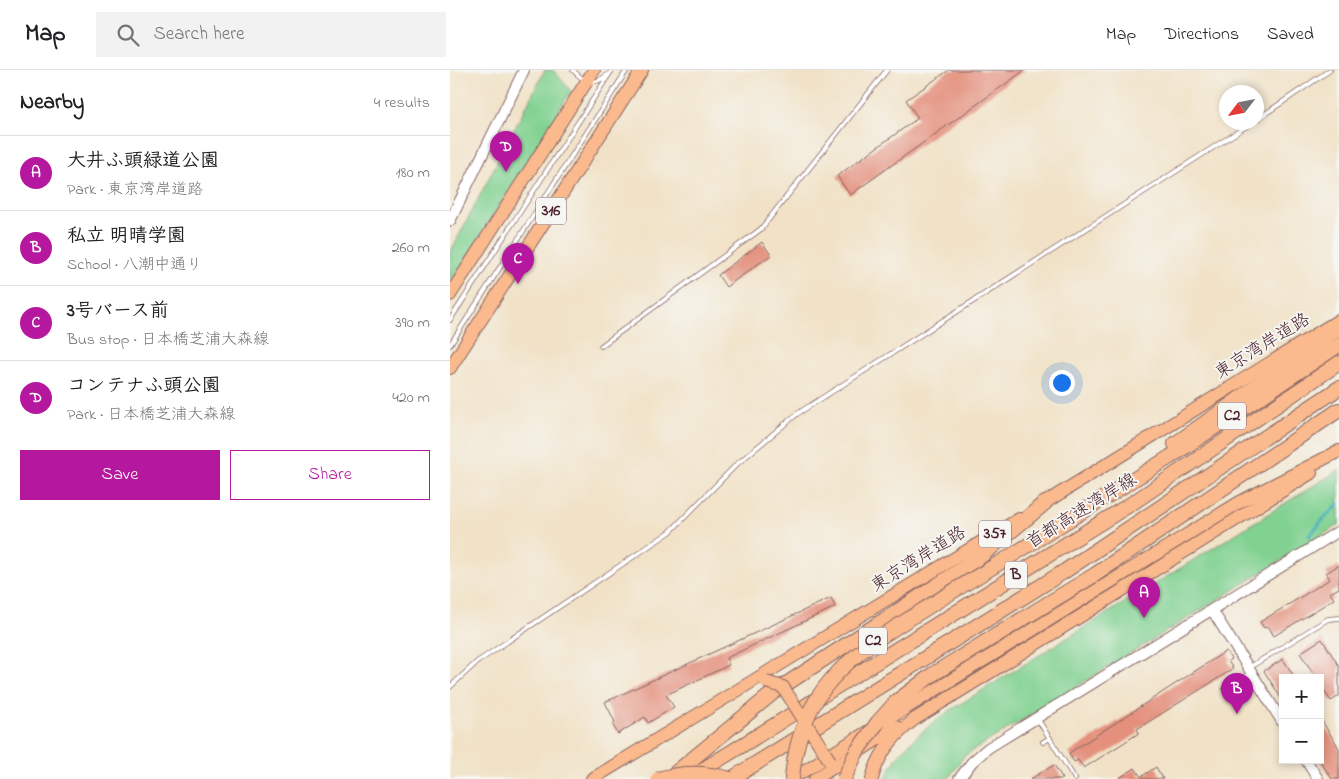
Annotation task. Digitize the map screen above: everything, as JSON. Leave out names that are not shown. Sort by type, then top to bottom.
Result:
[{"type":"highway","points":[[1124,486],[1176,443],[1339,328]]},
{"type":"highway","name":"C2","points":[[791,779],[795,752],[805,720],[820,692],[843,665],[885,633],[1124,486],[1339,345]]},
{"type":"highway","name":"首都高速湾岸線","points":[[688,779],[1134,502],[1339,363]]},
{"type":"highway","name":"B","points":[[731,779],[1066,571],[1339,388]]},
{"type":"highway","points":[[842,779],[863,740],[896,702],[920,684],[1096,574],[1339,410]]},
{"type":"highway","points":[[667,779],[774,692],[980,557],[1045,503]]},
{"type":"highway","points":[[850,779],[858,758],[878,722]]},
{"type":"highway","points":[[658,779],[671,775],[701,774],[731,779]]},
{"type":"main road","name":"316","points":[[450,295],[594,70]]},
{"type":"main road","name":"316","points":[[450,368],[642,70]]},
{"type":"main road","name":"東京湾岸道路","points":[[592,779],[777,665],[868,612],[1339,320]]},
{"type":"main road","points":[[791,779],[1240,502],[1339,451]]},
{"type":"main road","points":[[815,779],[832,764],[915,718],[1339,455]]},
{"type":"main road","points":[[649,744],[691,726],[766,682],[783,687],[842,779]]},
{"type":"main road","points":[[872,779],[885,749],[893,738],[915,718]]},
{"type":"street","points":[[450,221],[524,70]]},
{"type":"street","points":[[959,779],[967,767],[982,752],[1339,531]]},
{"type":"street","points":[[1212,610],[1281,719]]},
{"type":"street","points":[[1309,764],[1318,779]]},
{"type":"street","points":[[610,779],[615,765]]},
{"type":"lane","points":[[573,70],[587,82],[599,81],[612,70]]},
{"type":"lane","points":[[450,320],[612,70]]},
{"type":"lane","points":[[450,345],[626,70]]},
{"type":"lane","points":[[602,346],[761,229],[887,70]]},
{"type":"lane","points":[[1264,115],[1330,70]]},
{"type":"lane","points":[[450,687],[477,662],[670,532],[738,464],[797,414],[1241,130]]},
{"type":"lane","points":[[1225,689],[1250,670],[1328,619],[1339,618]]},
{"type":"lane","points":[[1037,718],[1076,779]]},
{"type":"lane","points":[[1043,742],[1050,738]]},
{"type":"green space","points":[[545,70],[553,70],[571,91],[450,284],[450,253]]},
{"type":"green space","points":[[1339,470],[1339,525],[964,756],[948,779],[886,779],[904,749],[949,711]]},
{"type":"building","points":[[949,70],[1025,70],[850,195],[837,176],[918,118],[906,100]]},
{"type":"building","points":[[762,242],[771,255],[726,287],[718,275]]},
{"type":"building","points":[[1339,565],[1339,588],[1330,593],[1334,599],[1274,636],[1268,626],[1264,628],[1260,622],[1330,579],[1326,573]]},
{"type":"building","points":[[831,598],[835,607],[726,658],[729,665],[666,695],[674,707],[648,723],[645,717],[618,734],[612,724],[615,722],[605,702]]},
{"type":"building","points":[[1322,639],[1339,666],[1339,696],[1331,701],[1324,691],[1324,674],[1313,674],[1300,653]]},
{"type":"building","points":[[1226,651],[1231,659],[1228,661],[1233,669],[1137,729],[1139,733],[1084,768],[1078,760],[1074,762],[1069,753]]},
{"type":"building","points":[[1283,659],[1292,674],[1279,674],[1279,695],[1264,671]]},
{"type":"building","points":[[1324,724],[1339,748],[1339,779],[1332,779],[1322,764],[1324,764]]},
{"type":"building","points":[[1054,765],[1063,779],[1030,779]]},
{"type":"building","points":[[1156,767],[1163,779],[1118,779],[1135,768],[1141,777]]},
{"type":"waterway","points":[[1309,536],[1339,504]]},
{"type":"place","name":"コンテナふ頭公園","points":[[506,172]]},
{"type":"place","name":"3号バース前","points":[[518,284]]},
{"type":"place","name":"大井ふ頭緑道公園","points":[[1144,618]]},
{"type":"place","name":"私立 明晴学園","points":[[1237,714]]}]
